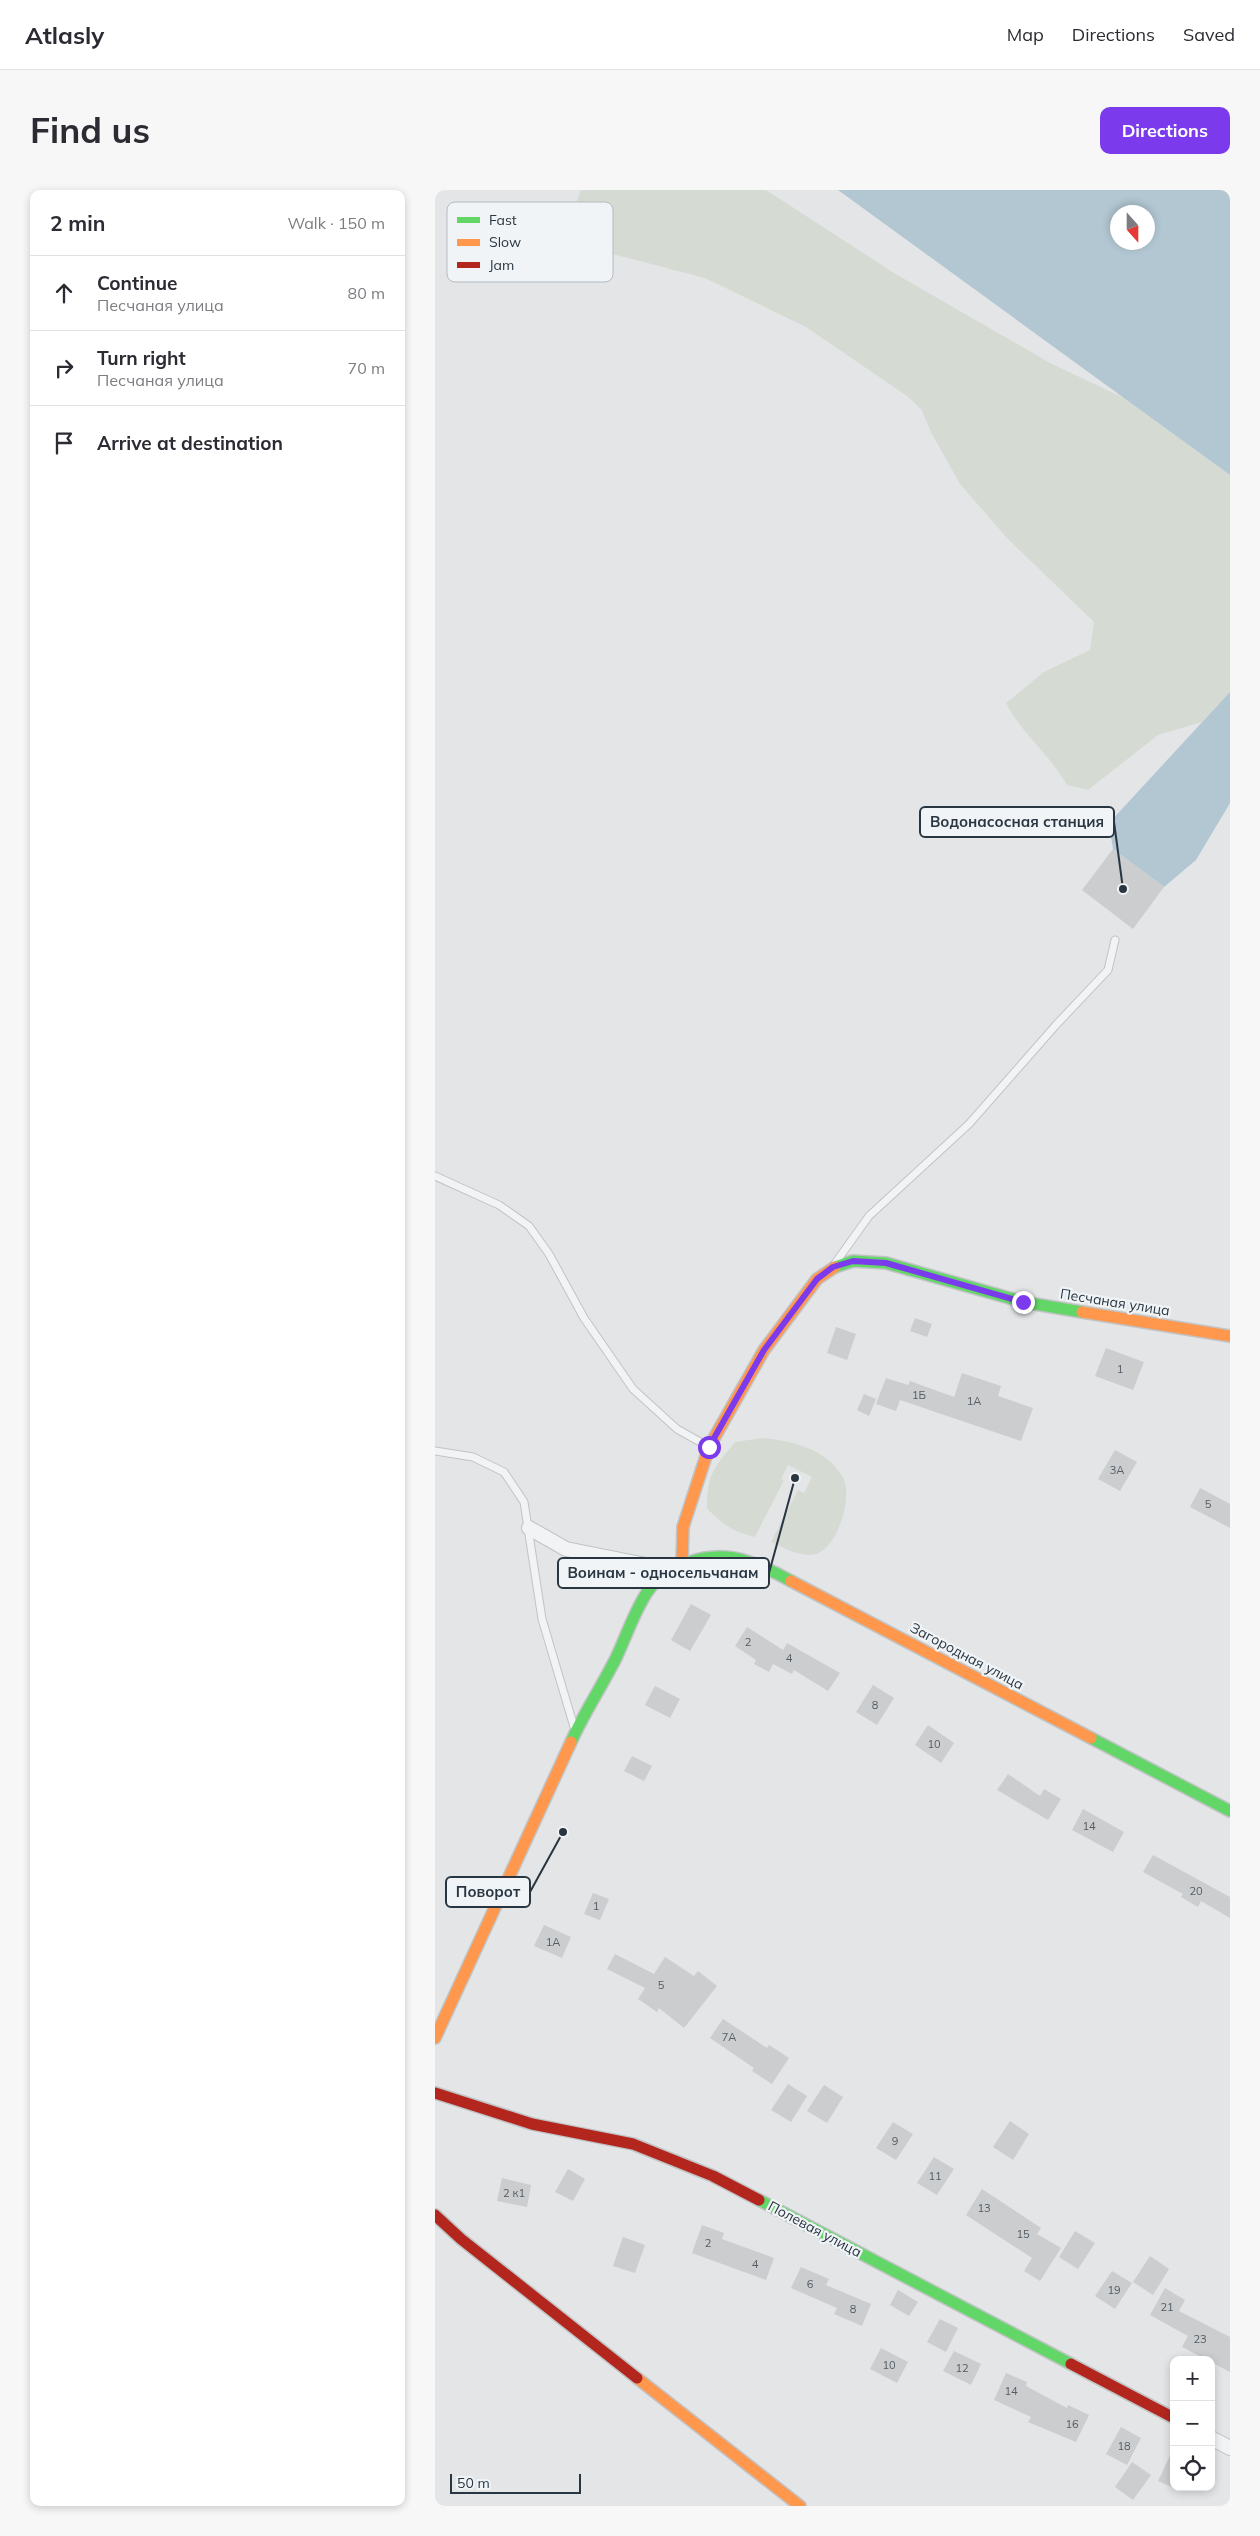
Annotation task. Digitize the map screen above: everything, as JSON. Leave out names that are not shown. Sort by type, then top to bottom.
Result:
[{"type":"street","name":"Песчаная улица","points":[[677,1567],[683,1527],[709,1447],[764,1350],[817,1279],[833,1267],[853,1261],[886,1263],[1023,1302],[1230,1336]]},
{"type":"street","points":[[529,1528],[566,1549],[677,1567]]},
{"type":"street","name":"Загородная улица","points":[[677,1567],[710,1558],[744,1560],[777,1573],[1230,1810]]},
{"type":"street","points":[[435,2038],[575,1732],[615,1659],[643,1598],[655,1582],[677,1567]]},
{"type":"street","name":"Полевая улица","points":[[435,2094],[532,2124],[633,2144],[713,2176],[1170,2416]]},
{"type":"street","points":[[435,2215],[461,2239],[800,2506]]},
{"type":"street","points":[[1215,2440],[1230,2448]]},
{"type":"lane","points":[[833,1267],[869,1216],[969,1124],[1049,1032],[1108,970],[1115,940]]},
{"type":"lane","points":[[435,1176],[499,1205],[529,1226],[549,1254],[584,1318],[633,1389],[677,1429],[709,1447]]},
{"type":"lane","points":[[435,1450],[473,1457],[504,1472],[524,1502],[542,1619],[575,1732]]},
{"type":"shaded area","points":[[581,190],[766,190],[894,273],[1052,364],[1126,399],[1230,475],[1230,692],[1202,722],[1158,735],[1088,790],[1067,785],[1053,764],[1020,725],[1006,703],[1044,672],[1090,650],[1094,622],[1007,538],[960,484],[932,434],[921,409],[907,396],[806,327],[705,278],[613,254],[613,202],[576,202]]},
{"type":"shaded area","points":[[762,1438],[785,1441],[817,1452],[835,1466],[842,1476],[846,1496],[841,1523],[828,1545],[820,1552],[811,1555],[800,1554],[771,1542],[798,1490],[804,1493],[812,1477],[788,1465],[781,1479],[784,1480],[755,1537],[728,1527],[707,1508],[710,1479],[722,1458],[735,1442]]},
{"type":"water","points":[[838,190],[1230,190],[1230,475]]},
{"type":"water","points":[[1230,692],[1230,803],[1196,860],[1164,887],[1113,849],[1109,823]]},
{"type":"building","points":[[1113,849],[1164,887],[1133,929],[1082,890]]},
{"type":"building","points":[[915,1318],[932,1324],[927,1337],[910,1331]]},
{"type":"building","points":[[836,1327],[856,1334],[847,1360],[827,1353]]},
{"type":"building","points":[[1106,1348],[1144,1362],[1133,1390],[1095,1376]]},
{"type":"building","points":[[962,1373],[1001,1386],[998,1396],[1033,1408],[1021,1441],[900,1400],[896,1411],[876,1404],[886,1378],[908,1385],[910,1381],[954,1397]]},
{"type":"building","points":[[864,1394],[876,1399],[869,1416],[857,1410]]},
{"type":"building","points":[[1115,1450],[1137,1462],[1120,1491],[1098,1479]]},
{"type":"building","points":[[1200,1488],[1230,1504],[1230,1528],[1190,1507]]},
{"type":"building","points":[[691,1604],[711,1615],[690,1651],[671,1640]]},
{"type":"building","points":[[747,1627],[783,1650],[787,1643],[840,1673],[828,1691],[794,1670],[792,1674],[773,1664],[769,1672],[754,1664],[756,1660],[735,1646]]},
{"type":"building","points":[[873,1685],[894,1698],[877,1725],[856,1712]]},
{"type":"building","points":[[655,1686],[680,1699],[670,1718],[645,1705]]},
{"type":"building","points":[[928,1725],[954,1743],[941,1763],[915,1745]]},
{"type":"building","points":[[632,1756],[652,1766],[644,1781],[624,1771]]},
{"type":"building","points":[[1008,1774],[1040,1796],[1044,1789],[1061,1799],[1048,1820],[997,1790]]},
{"type":"building","points":[[1083,1809],[1124,1832],[1113,1852],[1072,1830]]},
{"type":"building","points":[[1153,1855],[1230,1897],[1230,1918],[1201,1901],[1198,1907],[1181,1897],[1183,1894],[1143,1872]]},
{"type":"building","points":[[593,1893],[609,1899],[600,1920],[584,1914]]},
{"type":"building","points":[[544,1925],[571,1937],[562,1958],[534,1946]]},
{"type":"building","points":[[615,1954],[654,1974],[665,1957],[694,1976],[698,1971],[717,1986],[684,2028],[659,2008],[657,2012],[638,1999],[645,1988],[607,1969]]},
{"type":"building","points":[[723,2019],[767,2048],[769,2045],[789,2058],[772,2084],[752,2071],[754,2068],[710,2038]]},
{"type":"building","points":[[788,2084],[807,2096],[791,2122],[771,2110]]},
{"type":"building","points":[[824,2085],[843,2097],[827,2123],[807,2111]]},
{"type":"building","points":[[1010,2121],[1029,2134],[1013,2160],[993,2147]]},
{"type":"building","points":[[893,2122],[913,2134],[896,2160],[876,2148]]},
{"type":"building","points":[[934,2157],[954,2169],[937,2195],[917,2183]]},
{"type":"building","points":[[568,2169],[585,2179],[573,2201],[555,2192]]},
{"type":"building","points":[[502,2178],[531,2185],[527,2207],[497,2201]]},
{"type":"building","points":[[982,2189],[1041,2228],[1037,2234],[1061,2248],[1040,2281],[1024,2271],[1032,2258],[966,2215]]},
{"type":"building","points":[[702,2225],[724,2233],[722,2239],[774,2258],[766,2280],[692,2253]]},
{"type":"building","points":[[1075,2231],[1095,2243],[1078,2269],[1059,2257]]},
{"type":"building","points":[[623,2237],[645,2245],[635,2273],[613,2266]]},
{"type":"building","points":[[1150,2256],[1169,2269],[1153,2295],[1133,2282]]},
{"type":"building","points":[[801,2267],[829,2279],[826,2285],[871,2304],[862,2326],[834,2314],[837,2308],[791,2288]]},
{"type":"building","points":[[1112,2271],[1132,2283],[1115,2309],[1095,2296]]},
{"type":"building","points":[[1165,2288],[1185,2300],[1179,2311],[1230,2337],[1230,2372],[1215,2364],[1215,2356],[1199,2356],[1182,2347],[1188,2336],[1150,2315]]},
{"type":"building","points":[[898,2290],[918,2302],[909,2316],[890,2305]]},
{"type":"building","points":[[940,2319],[958,2328],[946,2352],[927,2342]]},
{"type":"building","points":[[881,2348],[908,2362],[897,2383],[870,2369]]},
{"type":"building","points":[[954,2351],[981,2364],[971,2385],[943,2371]]},
{"type":"building","points":[[1006,2373],[1027,2382],[1026,2386],[1067,2408],[1068,2405],[1089,2415],[1076,2442],[1028,2422],[1031,2417],[994,2400]]},
{"type":"building","points":[[1121,2427],[1141,2438],[1127,2465],[1106,2454]]},
{"type":"building","points":[[1170,2456],[1170,2486],[1158,2481]]},
{"type":"building","points":[[1132,2462],[1151,2475],[1133,2500],[1115,2487]]},
{"type":"traffic: fast","points":[[835,1267],[853,1261],[886,1263],[1023,1302],[1082,1312]]},
{"type":"traffic: fast","points":[[571,1742],[616,1658],[643,1599],[661,1577],[687,1563],[717,1557],[746,1561],[791,1581]]},
{"type":"traffic: fast","points":[[1091,1738],[1230,1811]]},
{"type":"traffic: fast","points":[[759,2200],[1071,2364]]},
{"type":"traffic: slow","points":[[682,1564],[683,1527],[709,1447],[764,1350],[817,1279],[835,1267]]},
{"type":"traffic: slow","points":[[1082,1312],[1230,1336]]},
{"type":"traffic: slow","points":[[791,1581],[1091,1738]]},
{"type":"traffic: slow","points":[[435,2038],[571,1742]]},
{"type":"traffic: slow","points":[[637,2378],[800,2506]]},
{"type":"traffic: jam","points":[[435,2093],[532,2124],[633,2144],[713,2176],[759,2200]]},
{"type":"traffic: jam","points":[[435,2215],[461,2239],[637,2378]]},
{"type":"traffic: jam","points":[[1071,2364],[1170,2416]]},
{"type":"place","name":"Водонасосная станция","points":[[1123,889]]},
{"type":"place","name":"Воинам - односельчанам","points":[[795,1478]]},
{"type":"place","name":"Поворот","points":[[563,1832]]},
{"type":"route","points":[[709,1447],[764,1350],[817,1279],[833,1267],[853,1261],[886,1263],[1023,1302]]}]
